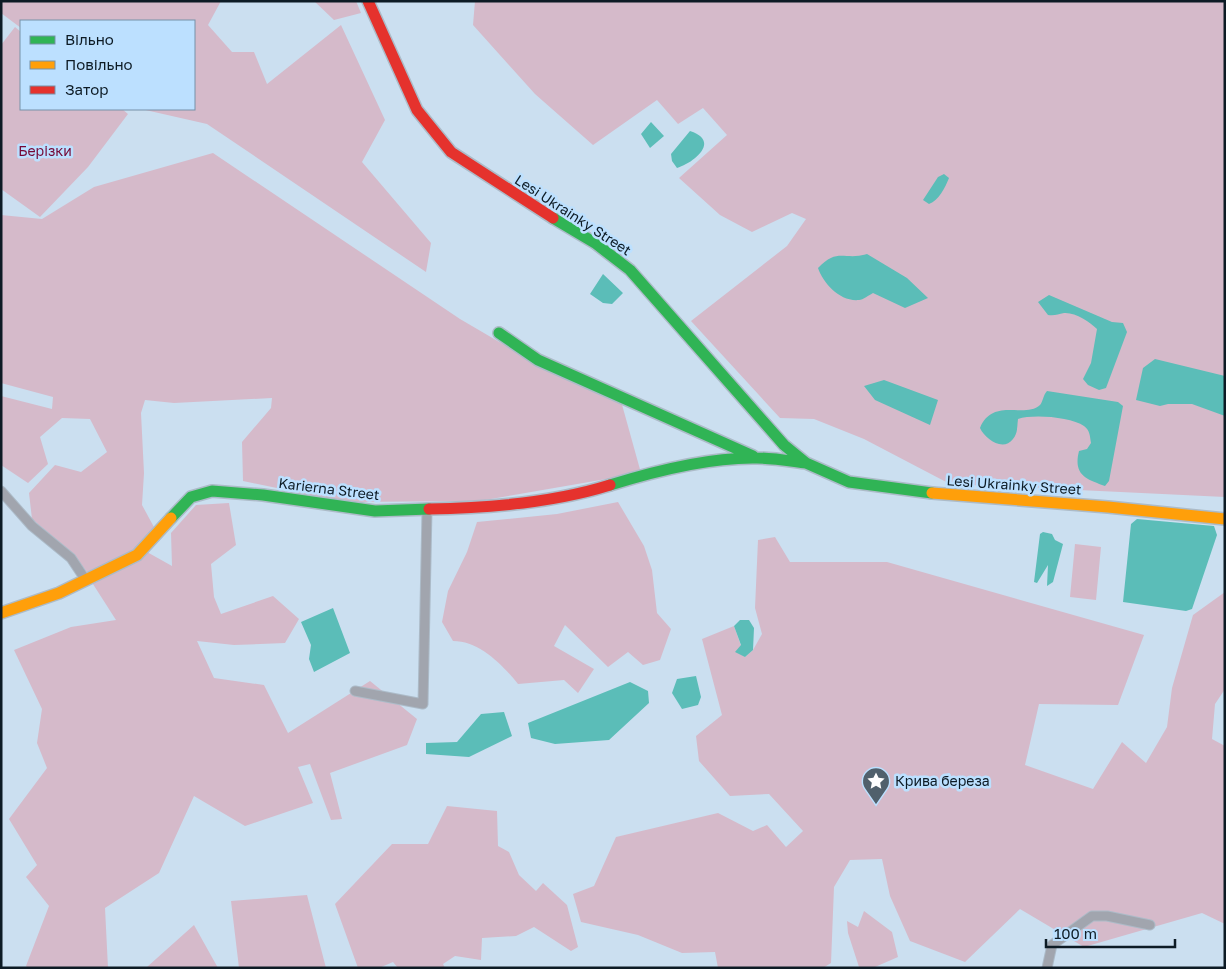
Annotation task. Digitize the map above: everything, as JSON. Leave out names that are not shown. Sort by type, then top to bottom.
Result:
[{"type":"street","name":"Lesi Ukrainky Street","points":[[368,1],[417,110],[451,152],[512,193],[595,243],[630,270],[779,439],[806,463]]},
{"type":"street","points":[[499,333],[538,360],[762,458],[776,451],[779,439]]},
{"type":"street","name":"Lesi Ukrainky Street","points":[[649,474],[726,458],[762,458],[806,463],[849,482],[927,493],[1108,507],[1225,519]]},
{"type":"street","name":"Karierna Street","points":[[1,613],[59,593],[138,555],[191,497],[212,491],[263,495],[375,511],[483,508],[576,494],[649,474]]},
{"type":"street","points":[[1,490],[32,526],[71,558],[85,579]]},
{"type":"street","points":[[355,691],[423,704],[427,510]]},
{"type":"street","points":[[1046,968],[1052,945],[1092,916],[1107,916],[1150,925]]},
{"type":"green space","points":[[1,1],[221,1],[208,25],[232,52],[254,52],[267,84],[341,25],[385,120],[362,162],[431,243],[426,272],[207,124],[145,110],[195,110],[195,20],[20,20],[20,27],[1,13]]},
{"type":"green space","points":[[314,1],[356,1],[361,13],[334,20]]},
{"type":"green space","points":[[475,1],[1225,1],[1225,497],[950,484],[864,439],[814,419],[780,418],[691,321],[787,246],[806,219],[792,213],[752,232],[720,215],[679,178],[727,135],[703,108],[678,124],[657,100],[593,145],[535,94],[473,25]]},
{"type":"green space","name":"Берізки","points":[[15,27],[20,31],[20,110],[123,110],[128,114],[88,167],[40,217],[1,189],[1,45]]},
{"type":"green space","points":[[213,153],[460,319],[530,360],[621,401],[641,473],[479,501],[344,502],[243,481],[242,442],[271,408],[272,398],[174,403],[145,400],[141,413],[144,473],[142,505],[155,529],[131,552],[87,572],[73,554],[32,519],[29,493],[55,465],[81,472],[107,452],[90,419],[62,418],[40,437],[48,464],[28,483],[1,465],[1,396],[52,409],[53,397],[1,383],[1,215],[42,219],[94,187]]},
{"type":"green space","points":[[618,502],[644,546],[652,570],[657,613],[671,629],[660,660],[643,665],[628,652],[608,667],[565,625],[554,646],[594,669],[578,693],[564,680],[518,684],[505,669],[481,649],[463,642],[453,641],[442,622],[448,591],[467,552],[477,522],[557,514]]},
{"type":"green space","points":[[229,503],[236,545],[211,564],[214,597],[221,614],[273,596],[299,619],[285,643],[234,645],[197,641],[214,678],[264,685],[288,733],[370,681],[417,719],[407,745],[330,773],[342,819],[331,820],[310,764],[298,767],[313,803],[245,826],[194,796],[159,873],[105,908],[108,968],[28,968],[26,966],[49,906],[26,877],[37,865],[9,819],[47,768],[37,743],[42,709],[14,650],[71,627],[116,620],[91,581],[147,552],[172,566],[171,533],[196,505]]},
{"type":"green space","points":[[775,537],[790,562],[887,562],[1144,635],[1118,705],[1039,704],[1025,765],[1093,789],[1122,742],[1146,763],[1167,727],[1172,688],[1193,615],[1225,592],[1225,689],[1215,704],[1212,739],[1225,746],[1225,924],[1202,913],[1084,947],[1020,909],[965,962],[910,941],[890,896],[882,859],[850,860],[834,887],[831,963],[823,968],[718,968],[715,952],[682,953],[638,935],[581,922],[573,894],[594,886],[616,837],[718,813],[753,831],[767,825],[786,847],[803,831],[769,794],[730,796],[699,761],[696,736],[722,715],[702,639],[734,626],[745,657],[753,650],[762,634],[755,608],[758,540]]},
{"type":"green space","points":[[1075,544],[1101,547],[1096,600],[1070,597]]},
{"type":"green space","points":[[447,806],[497,811],[498,846],[509,852],[519,875],[536,891],[543,883],[567,905],[578,947],[571,951],[534,927],[516,936],[482,938],[481,960],[455,956],[443,964],[445,968],[398,968],[393,962],[379,968],[358,968],[335,904],[392,844],[428,844]]},
{"type":"green space","points":[[307,895],[326,968],[239,968],[231,901]]},
{"type":"green space","points":[[864,911],[892,932],[898,957],[875,967],[859,967],[848,933],[847,921],[858,927]]},
{"type":"green space","points":[[194,925],[218,968],[147,967]]},
{"type":"shaded area","points":[[651,122],[664,136],[650,148],[641,134]]},
{"type":"shaded area","points":[[690,131],[699,135],[703,140],[704,146],[702,151],[691,162],[677,168],[672,161],[671,154]]},
{"type":"shaded area","points":[[944,174],[949,178],[946,186],[939,197],[929,204],[923,200],[938,177]]},
{"type":"shaded area","points":[[867,254],[907,278],[928,298],[905,308],[873,293],[861,300],[852,300],[839,295],[820,274],[818,268],[831,258]]},
{"type":"shaded area","points":[[603,274],[623,293],[612,304],[603,303],[590,294]]},
{"type":"shaded area","points":[[1049,295],[1112,322],[1123,323],[1127,332],[1106,388],[1099,390],[1088,385],[1083,379],[1091,363],[1097,329],[1073,314],[1048,315],[1038,302]]},
{"type":"shaded area","points":[[1155,359],[1225,376],[1225,416],[1192,404],[1160,406],[1136,400],[1143,368]]},
{"type":"shaded area","points":[[884,380],[938,400],[930,425],[875,400],[864,386]]},
{"type":"shaded area","points":[[1047,391],[1118,402],[1123,406],[1109,481],[1105,486],[1087,478],[1080,471],[1078,466],[1079,451],[1087,449],[1091,443],[1087,430],[1078,423],[1052,417],[1025,417],[1018,419],[1015,437],[1009,443],[1004,444],[995,443],[982,432],[980,428],[993,413],[1034,409],[1041,404]]},
{"type":"shaded area","points":[[1137,519],[1214,526],[1217,535],[1192,609],[1186,611],[1123,602],[1131,524]]},
{"type":"shaded area","points":[[1043,532],[1052,534],[1055,540],[1063,544],[1053,582],[1047,586],[1048,565],[1037,583],[1034,582],[1040,534]]},
{"type":"shaded area","points":[[333,608],[350,653],[314,672],[309,659],[311,645],[301,622]]},
{"type":"shaded area","points":[[740,620],[749,620],[754,628],[753,650],[745,657],[735,652],[741,645],[734,626]]},
{"type":"shaded area","points":[[696,676],[701,697],[698,705],[682,709],[672,693],[677,679]]},
{"type":"shaded area","points":[[630,682],[648,691],[649,703],[609,740],[555,744],[531,738],[528,723]]},
{"type":"shaded area","points":[[504,712],[512,736],[469,757],[426,754],[426,743],[457,742],[481,714]]},
{"type":"traffic: fast","points":[[553,218],[595,243],[630,270],[784,445],[806,463],[849,482],[932,493]]},
{"type":"traffic: fast","points":[[499,333],[538,360],[753,456]]},
{"type":"traffic: fast","points":[[610,485],[702,462],[739,458],[763,458],[806,463]]},
{"type":"traffic: fast","points":[[171,518],[191,497],[212,491],[263,495],[375,511],[429,509]]},
{"type":"traffic: slow","points":[[932,493],[1108,507],[1225,519]]},
{"type":"traffic: slow","points":[[1,613],[59,593],[137,555],[171,518]]},
{"type":"traffic: jam","points":[[368,1],[417,110],[451,152],[553,218]]},
{"type":"traffic: jam","points":[[429,509],[475,507],[544,500],[610,485]]},
{"type":"place","name":"Крива береза","points":[[876,805]]}]
